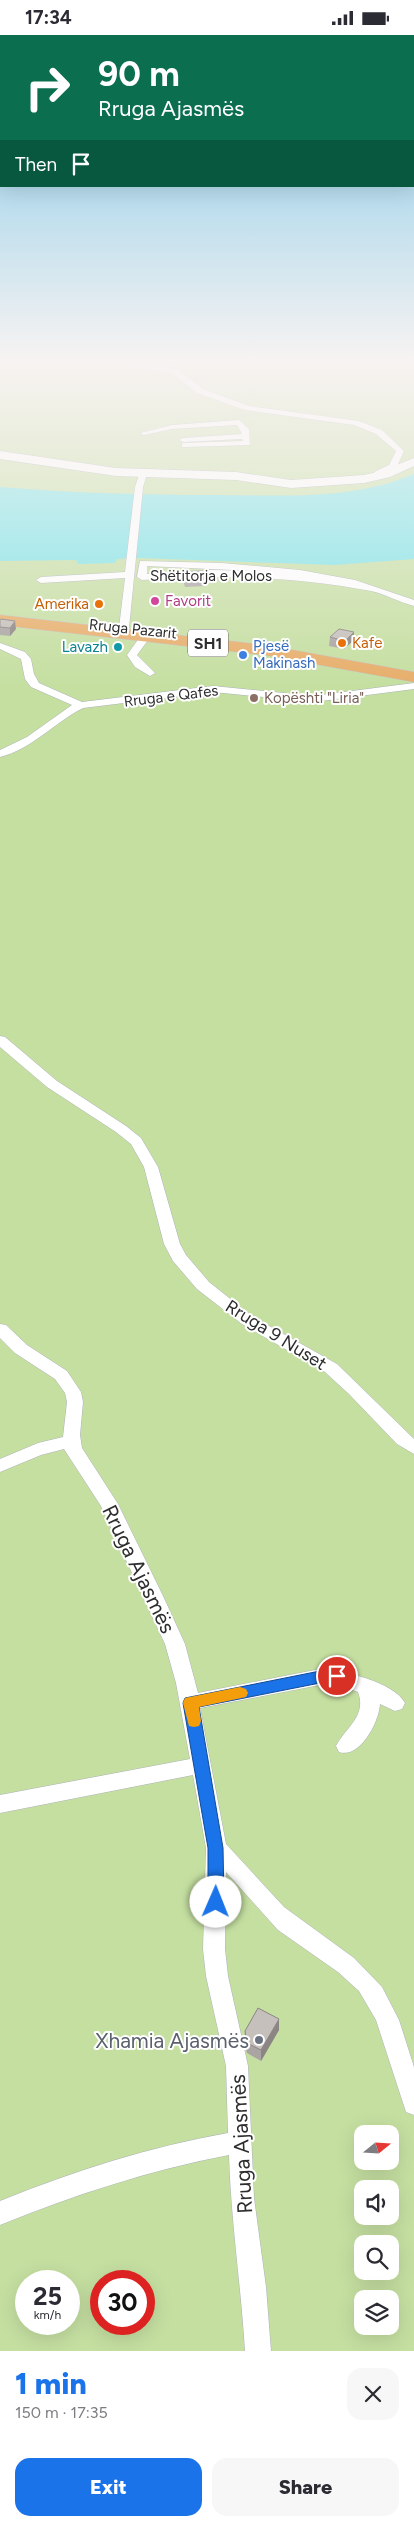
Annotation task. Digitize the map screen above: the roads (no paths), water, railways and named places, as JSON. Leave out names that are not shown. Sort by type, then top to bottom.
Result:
[{"type":"main road","points":[[101,470],[143,474],[236,476],[291,484],[364,479],[395,470]]},
{"type":"main road","name":"Rruga Pazarit","points":[[0,615],[282,647],[414,671]]},
{"type":"main road","name":"Rruga Pazarit","points":[[0,620],[265,650],[414,677]]},
{"type":"street","points":[[364,479],[387,470]]},
{"type":"street","points":[[124,628],[139,487],[143,474]]},
{"type":"street","name":"Shëtitorja e Molos","points":[[369,588],[268,574],[212,573],[142,577],[143,563],[263,569],[339,580],[369,588],[414,603]]},
{"type":"street","points":[[41,580],[130,569]]},
{"type":"street","name":"Rruga Pazarit","points":[[146,636],[132,655],[139,665],[150,673]]},
{"type":"street","points":[[0,646],[15,650],[25,657],[30,665],[30,679],[35,685],[81,705]]},
{"type":"street","name":"Rruga e Qafes","points":[[0,754],[31,739],[67,712],[81,705],[213,689],[313,699],[414,686]]},
{"type":"street","name":"Rruga 9 Nuset","points":[[0,1040],[24,1063],[136,1142],[147,1159],[161,1198],[170,1241],[178,1256],[198,1280],[223,1303],[246,1320],[336,1372],[398,1435],[414,1447]]},
{"type":"street","name":"Rruga Ajasmës","points":[[0,1329],[22,1349],[51,1368],[68,1383],[75,1402],[72,1442],[78,1458],[109,1504],[167,1623],[175,1644],[190,1703],[216,1848],[214,1949],[237,2066],[242,2198],[254,2287],[258,2351]]},
{"type":"street","points":[[0,1466],[53,1445],[72,1442]]},
{"type":"street","points":[[190,1703],[320,1677],[337,1676],[354,1681],[395,1703]]},
{"type":"street","points":[[346,1746],[366,1721],[372,1706],[372,1698],[366,1689]]},
{"type":"street","points":[[0,1804],[202,1765]]},
{"type":"street","points":[[216,1848],[238,1869],[285,1922],[352,1971],[374,1992],[391,2026],[414,2104]]},
{"type":"street","points":[[0,2213],[101,2176],[208,2147],[239,2142]]},
{"type":"water","points":[[414,474],[414,559],[335,565],[137,558],[117,559],[115,563],[78,564],[76,560],[0,561],[0,487],[135,494],[316,495],[366,489]]},
{"type":"place","name":"Favorit","points":[[155,601]]},
{"type":"place","name":"Amerika","points":[[99,604]]},
{"type":"place","name":"Kafe","points":[[342,643]]},
{"type":"place","name":"Lavazh","points":[[118,647]]},
{"type":"place","name":"Pjesë Makinash","points":[[243,655]]},
{"type":"place","name":"Kopështi \"Liria\"","points":[[254,698]]},
{"type":"place","name":"Xhamia Ajasmës","points":[[259,2040]]}]
